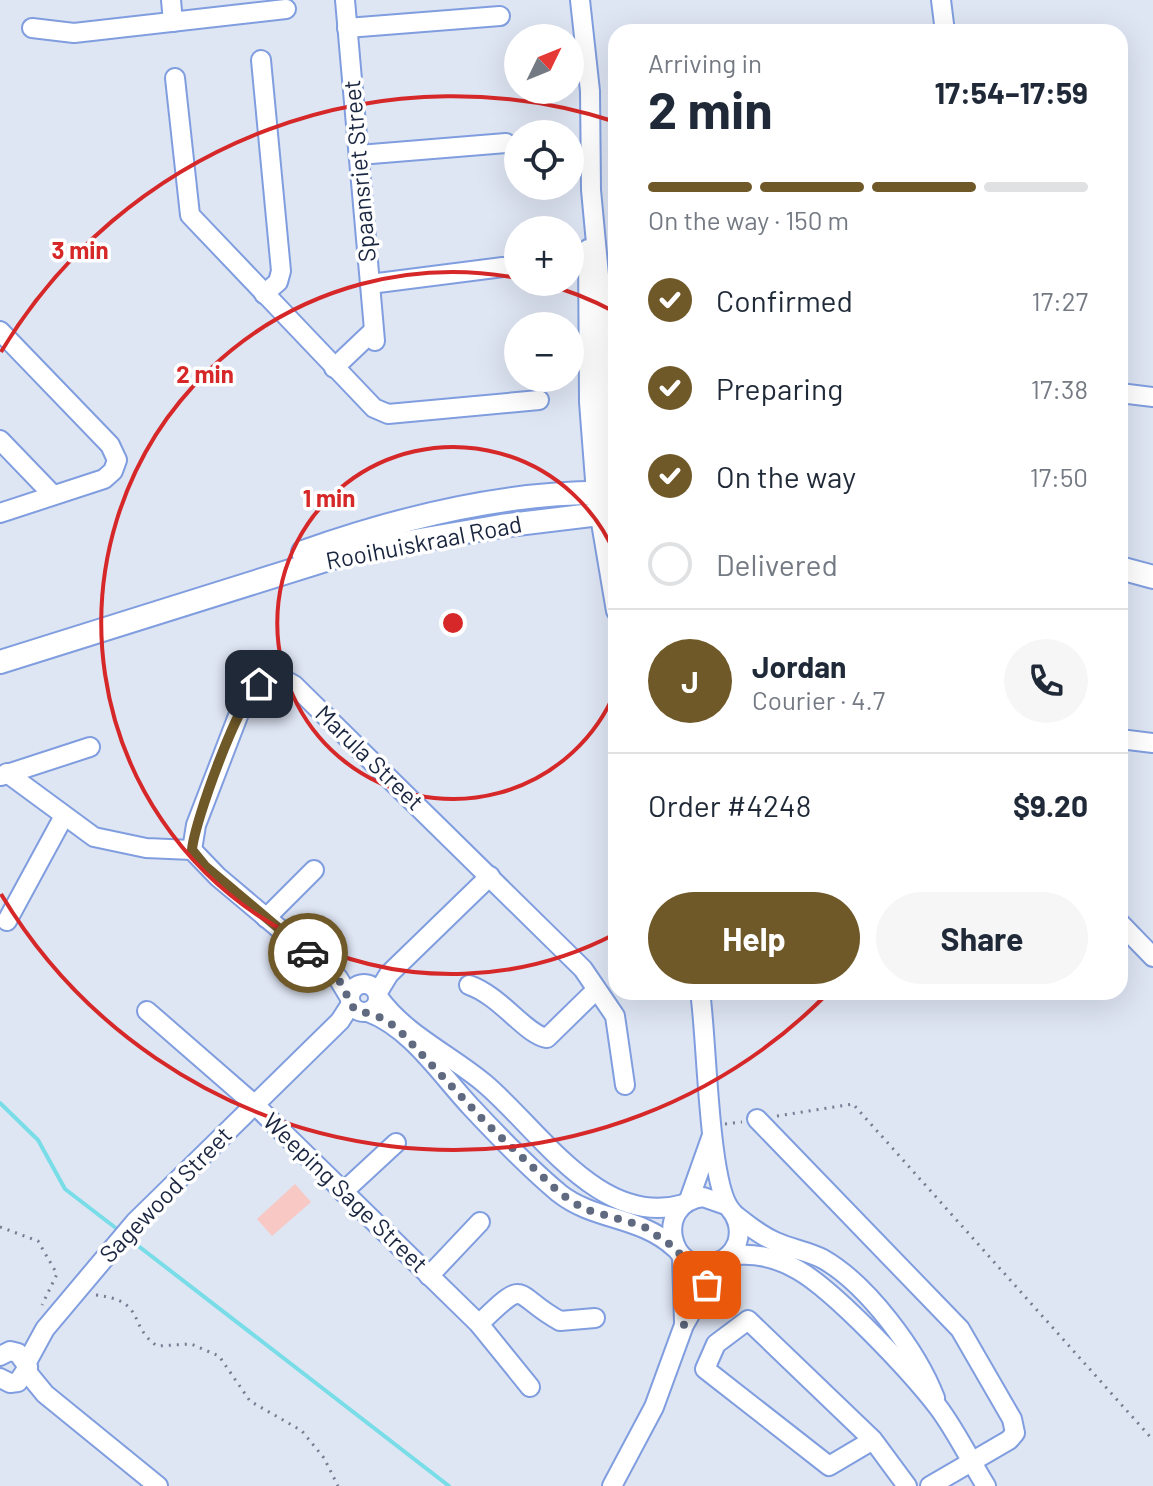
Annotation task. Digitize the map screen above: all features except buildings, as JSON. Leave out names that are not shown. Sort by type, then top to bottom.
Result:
[{"type":"main road","name":"Rooihuiskraal Road","points":[[0,662],[351,552],[608,502]]},
{"type":"main road","points":[[1128,570],[1153,578]]},
{"type":"main road","points":[[1128,576],[1153,578]]},
{"type":"street","points":[[171,0],[173,22]]},
{"type":"street","name":"Spaansriet Street","points":[[334,368],[374,336],[345,0]]},
{"type":"street","points":[[580,0],[590,91],[591,190],[587,278],[608,492]]},
{"type":"street","points":[[941,0],[944,24]]},
{"type":"street","points":[[32,28],[74,33],[286,9]]},
{"type":"street","points":[[347,28],[500,16]]},
{"type":"street","points":[[261,60],[281,271],[278,282],[264,294]]},
{"type":"street","points":[[175,78],[188,210],[264,294],[380,413],[539,400]]},
{"type":"street","points":[[359,155],[504,143]]},
{"type":"street","points":[[370,284],[503,267]]},
{"type":"street","points":[[0,331],[116,455],[116,467],[104,479],[0,513]]},
{"type":"street","points":[[1128,394],[1153,397]]},
{"type":"street","points":[[0,440],[53,495]]},
{"type":"street","name":"Marula Street","points":[[192,850],[196,825],[247,695],[262,682],[279,679],[294,685],[583,969],[618,1024],[625,1085]]},
{"type":"street","points":[[1128,740],[1153,743]]},
{"type":"street","points":[[4,775],[90,747]]},
{"type":"street","points":[[4,775],[104,840],[146,848],[192,850],[205,866],[338,978],[485,1084],[593,1185],[625,1203],[655,1209],[709,1197],[763,1236],[826,1261],[855,1286],[915,1355],[938,1408],[986,1486]]},
{"type":"street","points":[[7,921],[64,816]]},
{"type":"street","points":[[266,918],[314,870]]},
{"type":"street","name":"Sagewood Street","points":[[10,1367],[40,1336],[135,1222],[490,876]]},
{"type":"street","points":[[1128,931],[1153,957]]},
{"type":"street","points":[[469,985],[497,998],[542,1038],[552,1036],[595,991]]},
{"type":"street","points":[[364,998],[541,1177],[571,1202],[643,1226],[701,1265],[748,1253],[781,1262],[805,1274],[838,1303],[938,1408]]},
{"type":"street","points":[[612,1486],[660,1394],[684,1325],[738,1236],[712,1131],[701,1000]]},
{"type":"street","name":"Weeping Sage Street","points":[[147,1011],[255,1105],[479,1324],[530,1387]]},
{"type":"street","points":[[757,1119],[960,1329],[991,1379],[1015,1433],[972,1463],[930,1486]]},
{"type":"street","points":[[684,1325],[678,1252],[670,1234],[672,1220],[686,1202],[712,1131]]},
{"type":"street","points":[[343,1192],[396,1143]]},
{"type":"street","points":[[541,1177],[560,1156]]},
{"type":"street","points":[[429,1276],[480,1222]]},
{"type":"street","points":[[838,1303],[855,1286]]},
{"type":"street","points":[[479,1324],[507,1296],[517,1292],[527,1295],[560,1321],[595,1318]]},
{"type":"street","points":[[873,1440],[829,1466],[705,1369],[716,1344],[748,1320],[873,1440],[907,1486]]},
{"type":"street","points":[[10,1367],[158,1486]]},
{"type":"path","points":[[712,1131],[757,1119],[853,1104],[1153,1440]]},
{"type":"path","points":[[0,1227],[38,1241],[57,1274],[38,1314],[40,1336]]},
{"type":"path","points":[[89,1294],[125,1302],[134,1310],[147,1338],[157,1346],[191,1344],[219,1356],[250,1401],[302,1431],[324,1458],[338,1486]]},
{"type":"shaded area","points":[[295,1184],[311,1202],[272,1236],[257,1219]]},
{"type":"waterway","points":[[0,1103],[38,1140],[65,1189],[121,1232]]},
{"type":"waterway","points":[[128,1238],[449,1486]]},
{"type":"way so far","points":[[308,953],[338,978],[354,1009],[387,1020],[397,1028],[487,1124],[561,1194],[584,1209],[643,1226],[675,1248],[682,1257],[685,1282],[684,1325],[707,1285]]},
{"type":"route","points":[[259,684],[250,690],[239,713],[193,833],[192,850],[205,866],[308,953]]}]
